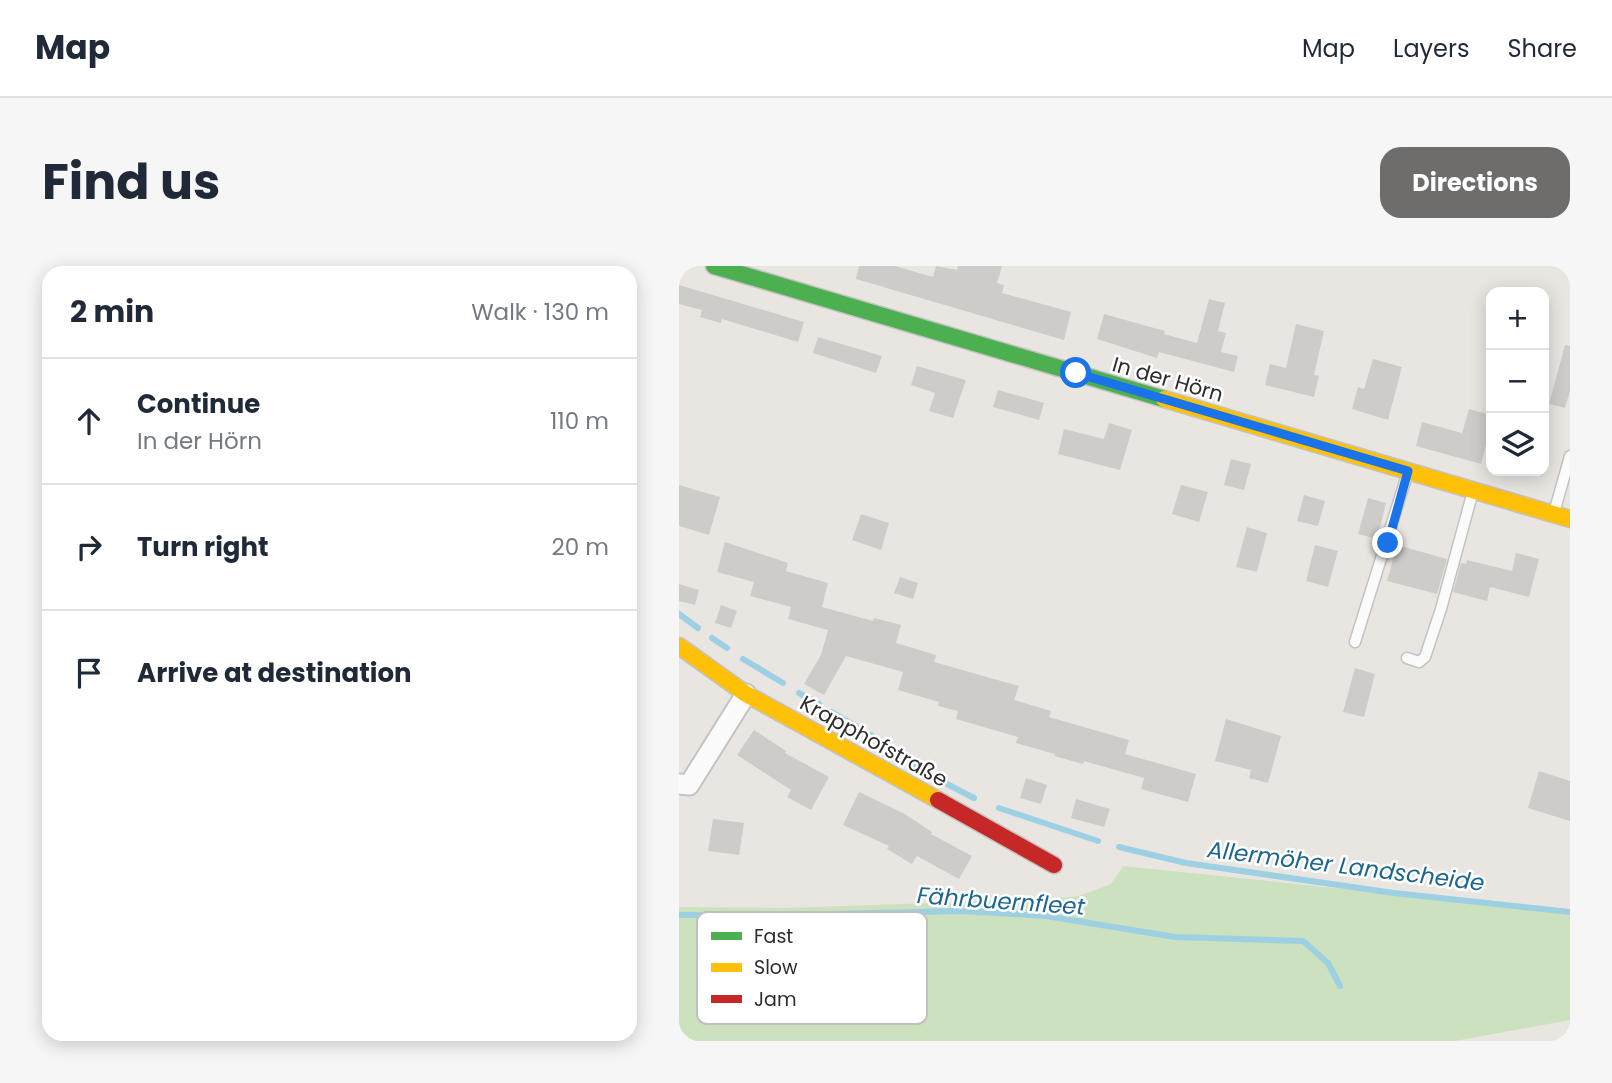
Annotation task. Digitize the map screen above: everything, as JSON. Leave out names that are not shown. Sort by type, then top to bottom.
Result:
[{"type":"street","name":"In der Hörn","points":[[714,266],[1570,519]]},
{"type":"street","name":"Krapphofstraße","points":[[679,646],[745,694],[1054,865]]},
{"type":"street","points":[[679,784],[689,785],[745,694]]},
{"type":"lane","points":[[1553,514],[1570,456]]},
{"type":"lane","points":[[1356,642],[1408,471]]},
{"type":"lane","points":[[1407,658],[1419,662],[1425,657],[1473,491]]},
{"type":"green space","points":[[1123,866],[1570,912],[1570,1020],[1455,1041],[679,1041],[679,907],[784,908],[1048,899],[1079,896],[1111,884]]},
{"type":"building","points":[[859,266],[895,266],[933,277],[936,266],[957,270],[958,266],[1002,266],[997,283],[1004,285],[1002,293],[1071,312],[1064,340],[856,279]]},
{"type":"building","points":[[679,285],[804,322],[798,342],[722,319],[721,323],[700,317],[702,310],[679,304]]},
{"type":"building","points":[[1209,299],[1225,303],[1218,331],[1226,333],[1221,352],[1238,356],[1234,372],[1159,352],[1157,358],[1097,339],[1104,314],[1197,343]]},
{"type":"building","points":[[1296,324],[1324,331],[1314,375],[1319,376],[1314,397],[1265,385],[1270,364],[1286,368]]},
{"type":"building","points":[[818,337],[882,356],[876,373],[813,353]]},
{"type":"building","points":[[1565,345],[1570,346],[1570,391],[1565,408],[1549,404]]},
{"type":"building","points":[[1373,359],[1402,367],[1388,420],[1352,409],[1358,387],[1364,389]]},
{"type":"building","points":[[917,366],[966,380],[953,418],[929,411],[935,393],[911,385]]},
{"type":"building","points":[[998,390],[1044,403],[1039,420],[993,407]]},
{"type":"building","points":[[1469,409],[1486,414],[1486,444],[1481,464],[1416,446],[1422,422],[1462,433]]},
{"type":"building","points":[[1109,423],[1132,430],[1120,470],[1058,454],[1064,429],[1104,439]]},
{"type":"building","points":[[1231,459],[1251,464],[1244,490],[1224,485]]},
{"type":"building","points":[[679,485],[720,497],[709,535],[679,526]]},
{"type":"building","points":[[1181,485],[1208,492],[1199,522],[1172,514]]},
{"type":"building","points":[[1304,495],[1325,501],[1318,526],[1297,521]]},
{"type":"building","points":[[1368,498],[1386,503],[1377,539],[1358,534]]},
{"type":"building","points":[[861,514],[889,523],[881,550],[852,540]]},
{"type":"building","points":[[1247,527],[1267,533],[1257,572],[1236,567]]},
{"type":"building","points":[[725,542],[788,563],[786,571],[828,583],[822,607],[873,621],[874,618],[901,625],[896,643],[936,655],[934,662],[1019,686],[1014,700],[1051,711],[1049,717],[1129,740],[1125,754],[1196,774],[1188,802],[1141,789],[1144,778],[1084,761],[1083,764],[1054,756],[1055,754],[1016,743],[1018,737],[956,719],[958,711],[938,706],[939,702],[898,690],[903,672],[846,656],[824,695],[804,684],[821,655],[828,630],[788,619],[791,607],[750,596],[754,582],[717,572]]},
{"type":"building","points":[[1315,545],[1338,551],[1328,587],[1306,581]]},
{"type":"building","points":[[1397,545],[1447,559],[1437,594],[1387,581]]},
{"type":"building","points":[[1516,553],[1539,559],[1529,597],[1490,587],[1487,601],[1453,592],[1461,563],[1466,564],[1467,560],[1512,571]]},
{"type":"building","points":[[900,577],[918,583],[913,599],[894,593]]},
{"type":"building","points":[[679,584],[699,590],[695,605],[679,601]]},
{"type":"building","points":[[721,605],[737,611],[731,628],[715,623]]},
{"type":"building","points":[[1355,668],[1375,674],[1364,717],[1343,712]]},
{"type":"building","points":[[1226,719],[1281,736],[1268,783],[1249,778],[1251,770],[1215,761]]},
{"type":"building","points":[[754,730],[786,751],[785,753],[829,777],[811,810],[787,797],[791,790],[737,755]]},
{"type":"building","points":[[1539,771],[1570,781],[1570,821],[1528,808]]},
{"type":"building","points":[[1026,778],[1047,785],[1041,804],[1020,798]]},
{"type":"building","points":[[859,792],[903,813],[932,832],[931,834],[972,856],[959,879],[917,856],[912,864],[887,849],[889,846],[843,825]]},
{"type":"building","points":[[1076,799],[1110,809],[1104,827],[1071,818]]},
{"type":"building","points":[[713,819],[744,823],[739,855],[708,851]]},
{"type":"waterway","name":"Allermöher Landscheide","points":[[679,614],[698,628]]},
{"type":"waterway","name":"Allermöher Landscheide","points":[[712,638],[727,648]]},
{"type":"waterway","name":"Allermöher Landscheide","points":[[743,659],[783,683]]},
{"type":"waterway","name":"Allermöher Landscheide","points":[[799,693],[819,704]]},
{"type":"waterway","name":"Allermöher Landscheide","points":[[832,712],[857,727]]},
{"type":"waterway","name":"Allermöher Landscheide","points":[[871,735],[886,745]]},
{"type":"waterway","name":"Allermöher Landscheide","points":[[903,757],[931,775]]},
{"type":"waterway","name":"Allermöher Landscheide","points":[[943,782],[974,798]]},
{"type":"waterway","name":"Allermöher Landscheide","points":[[999,808],[1098,841]]},
{"type":"waterway","name":"Allermöher Landscheide","points":[[1119,847],[1186,863],[1394,893],[1570,912]]},
{"type":"waterway","name":"Fährbuernfleet","points":[[917,912],[962,911],[1046,916],[1175,937],[1303,941],[1328,963],[1340,986]]},
{"type":"waterway","name":"Fährbuernfleet","points":[[679,915],[697,915]]},
{"type":"traffic: fast","points":[[714,266],[1164,399]]},
{"type":"traffic: slow","points":[[1164,399],[1570,519]]},
{"type":"traffic: slow","points":[[679,646],[746,694],[938,800]]},
{"type":"traffic: jam","points":[[938,800],[1054,865]]},
{"type":"route","points":[[1076,373],[1408,471],[1388,543]]}]
